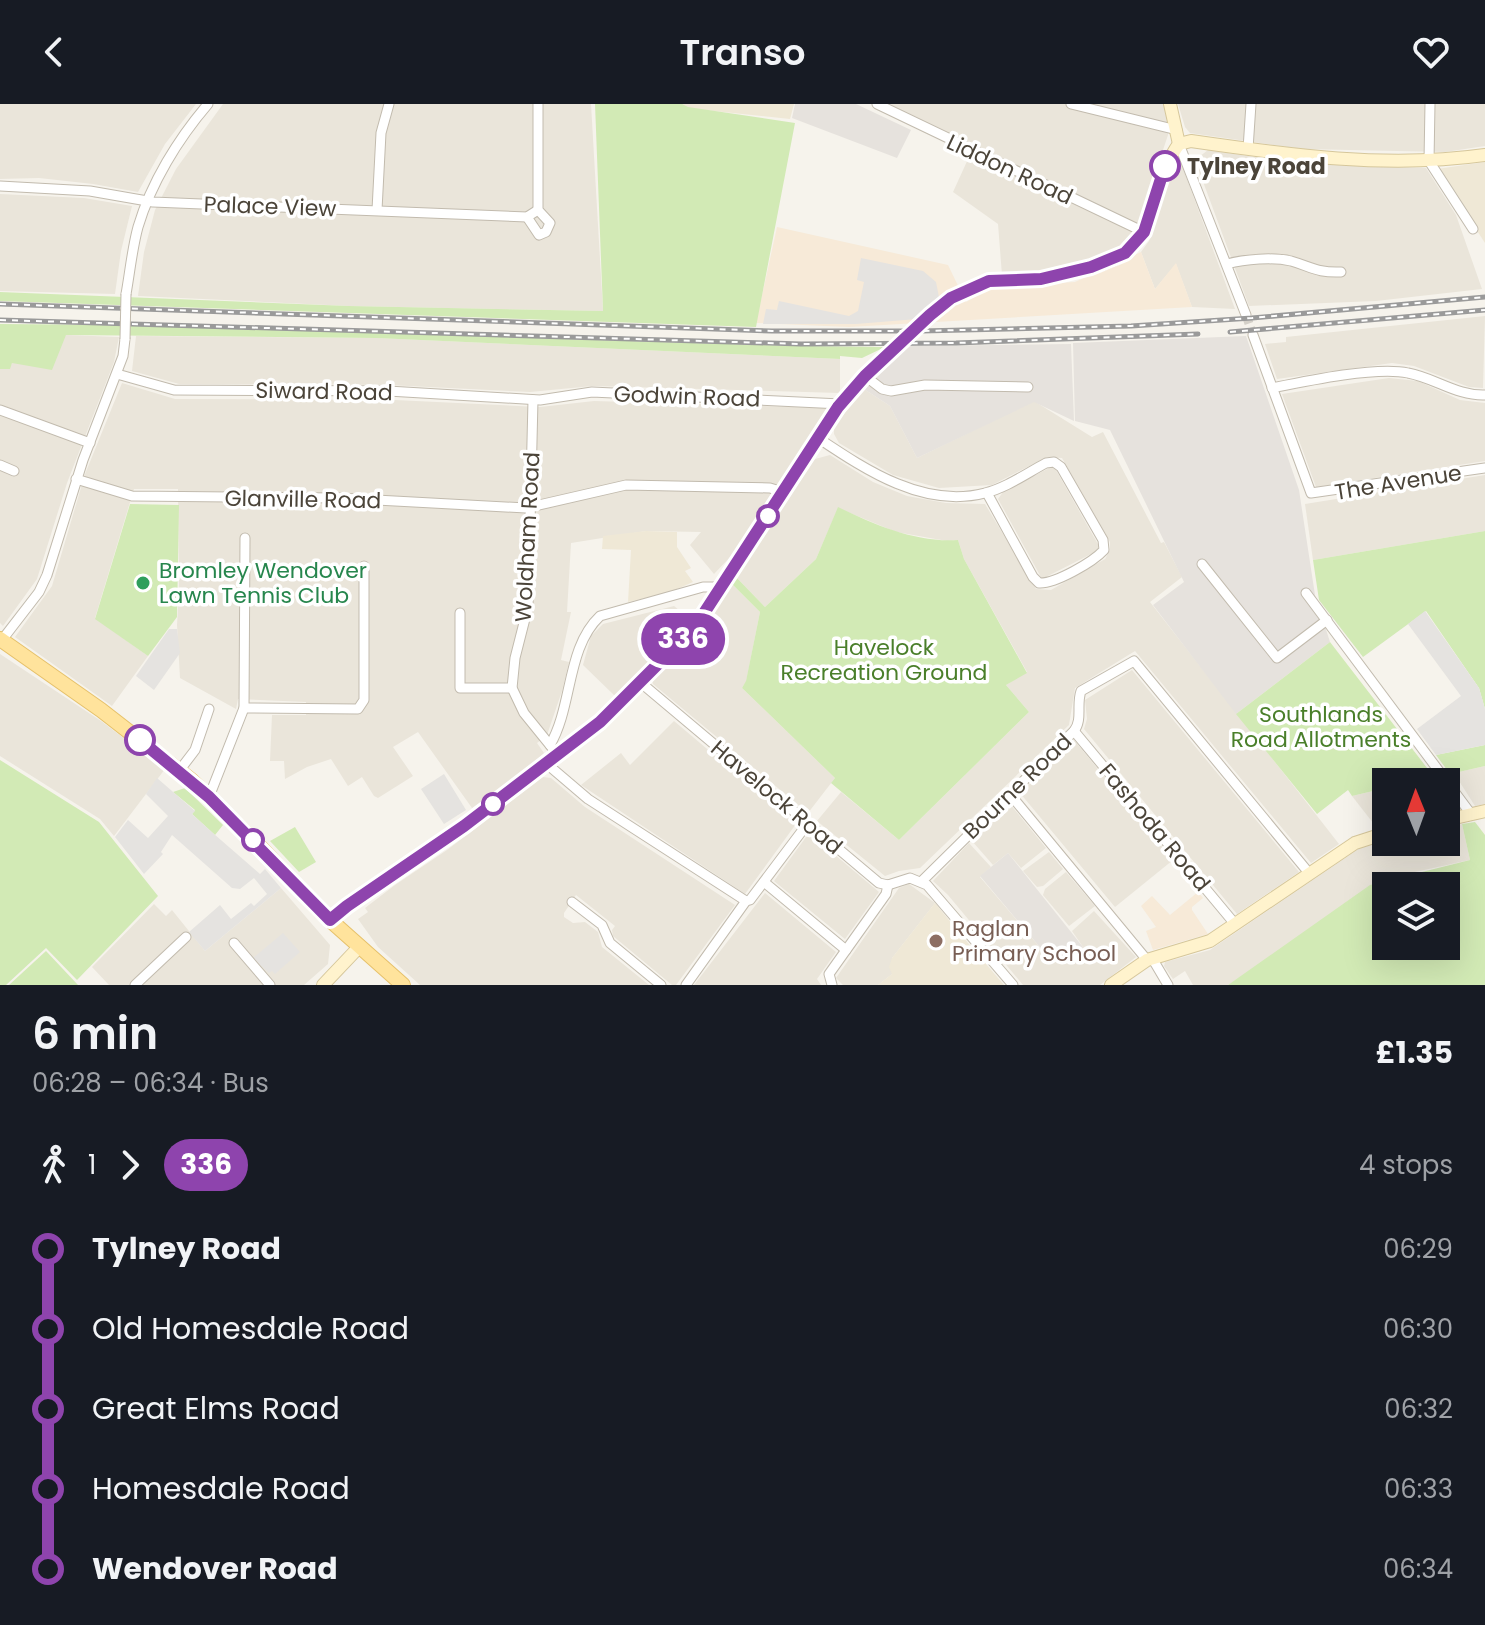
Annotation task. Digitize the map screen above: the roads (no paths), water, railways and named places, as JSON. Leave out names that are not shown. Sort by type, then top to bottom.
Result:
[{"type":"main road","points":[[330,920],[547,764],[554,750],[600,722],[695,627],[841,404],[865,376],[951,298],[989,281],[1041,279],[1091,267],[1125,253],[1144,232],[1165,166],[1179,144],[1170,104]]},
{"type":"main road","points":[[1179,144],[1191,141],[1302,157],[1429,161],[1485,155]]},
{"type":"main road","points":[[1,640],[101,710],[179,771],[209,797],[330,920],[403,985]]},
{"type":"main road","points":[[1460,817],[1485,811]]},
{"type":"main road","points":[[1111,985],[1149,959],[1199,946],[1355,843],[1372,838]]},
{"type":"main road","points":[[323,985],[360,946]]},
{"type":"street","points":[[1,640],[43,586],[76,479],[123,356],[126,294],[138,229],[147,201],[172,156],[208,104]]},
{"type":"street","points":[[377,210],[381,133],[389,104]]},
{"type":"street","points":[[527,217],[538,210],[538,104]]},
{"type":"street","name":"Liddon Road","points":[[877,104],[1144,232]]},
{"type":"street","points":[[1071,104],[1177,130]]},
{"type":"street","points":[[1248,149],[1251,104]]},
{"type":"street","points":[[1430,104],[1429,161],[1473,229]]},
{"type":"street","points":[[1179,144],[1246,315]]},
{"type":"street","name":"Palace View","points":[[0,186],[48,186],[147,201],[527,217],[539,235],[546,232],[550,223],[538,210]]},
{"type":"street","points":[[1227,264],[1287,260],[1321,273],[1341,272]]},
{"type":"street","points":[[1253,335],[1272,388],[1388,370],[1426,377],[1471,395],[1485,395]]},
{"type":"street","name":"Siward Road","points":[[117,374],[174,390],[388,391],[533,400]]},
{"type":"street","points":[[865,376],[882,389],[891,391],[925,385],[1028,387]]},
{"type":"street","name":"The Avenue","points":[[1272,388],[1311,493],[1485,468]]},
{"type":"street","name":"Godwin Road","points":[[533,400],[592,392],[841,404]]},
{"type":"street","name":"Woldham Road","points":[[512,688],[515,658],[528,607],[533,400]]},
{"type":"street","points":[[0,410],[90,443]]},
{"type":"street","points":[[818,438],[889,481],[944,496],[987,493],[1046,463],[1058,464],[1103,540],[1104,549],[1097,557],[1043,584],[1037,581],[987,493]]},
{"type":"street","points":[[0,465],[14,471]]},
{"type":"street","name":"Glanville Road","points":[[76,479],[132,496],[339,498],[531,506],[626,485],[770,488],[783,492]]},
{"type":"street","points":[[209,797],[244,708],[245,538]]},
{"type":"street","points":[[1202,564],[1277,658],[1327,620]]},
{"type":"street","points":[[244,708],[358,709],[364,700],[364,566]]},
{"type":"street","points":[[554,750],[587,628],[600,616],[703,587],[720,589]]},
{"type":"street","points":[[1306,593],[1471,814]]},
{"type":"street","points":[[460,613],[460,688],[512,688],[524,713],[554,750]]},
{"type":"street","name":"Bourne Road","points":[[922,881],[1074,731],[1080,720],[1078,699],[1081,691],[1134,661],[1309,873]]},
{"type":"street","name":"Havelock Road","points":[[640,682],[879,883],[888,885]]},
{"type":"street","points":[[179,771],[195,750],[209,709]]},
{"type":"street","name":"Fashoda Road","points":[[1074,731],[1235,924]]},
{"type":"street","points":[[547,764],[588,799],[746,901]]},
{"type":"street","points":[[1009,793],[1168,985]]},
{"type":"street","points":[[686,985],[746,901],[808,823]]},
{"type":"street","points":[[830,982],[829,974],[886,894],[888,885],[904,878],[922,881],[938,895],[1013,985]]},
{"type":"street","points":[[764,882],[846,950]]},
{"type":"street","points":[[572,902],[602,925],[610,943],[661,985]]},
{"type":"street","points":[[135,985],[186,937]]},
{"type":"street","points":[[234,943],[270,985]]},
{"type":"tunnel","points":[[1246,315],[1253,335]]},
{"type":"railway","points":[[0,304],[772,331],[921,331],[1131,326],[1485,297]]},
{"type":"railway","points":[[1230,332],[1485,310]]},
{"type":"railway","points":[[0,320],[801,344],[956,343],[1198,334]]},
{"type":"place","name":"Tylney Road","points":[[1165,166]]},
{"type":"place","name":"Bromley Wendover Lawn Tennis Club","points":[[143,583]]},
{"type":"place","name":"Raglan Primary School","points":[[936,941]]},
{"type":"park label","name":"Havelock Recreation Ground","points":[[884,660]]},
{"type":"park label","name":"Southlands Road Allotments","points":[[1321,726]]}]
